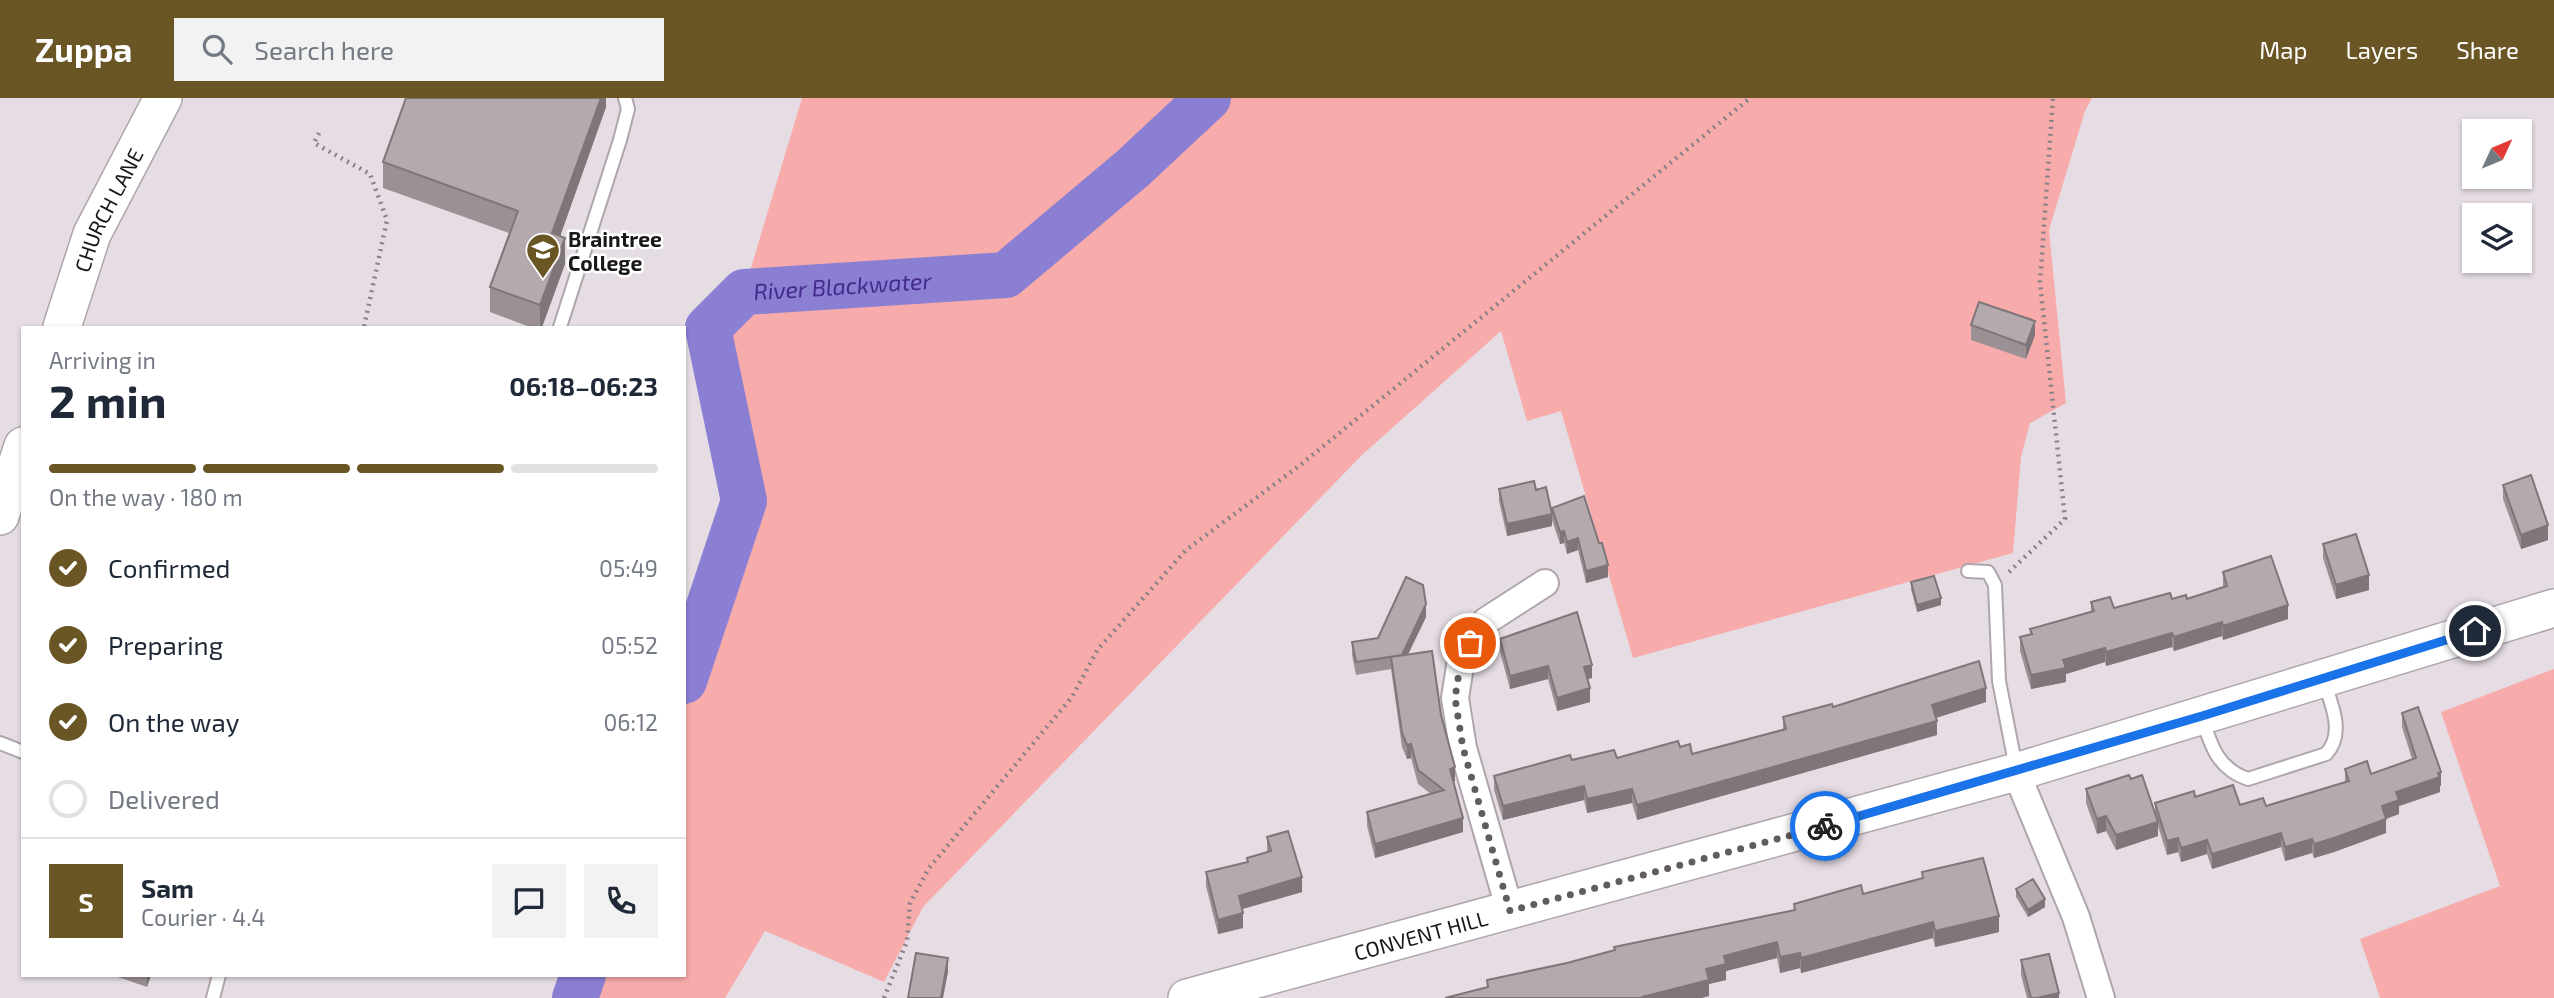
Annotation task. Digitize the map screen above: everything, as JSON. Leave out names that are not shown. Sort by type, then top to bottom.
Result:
[{"type":"main road","name":"CHURCH LANE","points":[[62,326],[92,234],[163,98]]},
{"type":"main road","points":[[0,516],[21,452]]},
{"type":"main road","name":"CONVENT HILL","points":[[1188,998],[2016,772],[2554,608]]},
{"type":"street","points":[[1510,911],[1463,748],[1455,698],[1460,666],[1486,621],[1545,583]]},
{"type":"street","points":[[2016,772],[2071,904],[2101,998]]},
{"type":"lane","points":[[560,326],[620,140],[628,109],[625,98]]},
{"type":"lane","points":[[1968,571],[1988,572],[1995,584],[1998,681],[2016,772]]},
{"type":"lane","points":[[2202,716],[2211,748],[2224,766],[2248,779],[2326,754],[2332,748],[2336,717],[2323,678]]},
{"type":"lane","points":[[0,743],[21,751]]},
{"type":"lane","points":[[213,998],[218,977]]},
{"type":"path","points":[[884,998],[907,942],[910,902],[929,868],[1072,697],[1098,649],[1186,550],[1299,466],[1750,98]]},
{"type":"path","points":[[1995,584],[2065,519],[2040,282],[2053,98]]},
{"type":"path","points":[[319,133],[314,143],[370,174],[387,220],[364,326]]},
{"type":"shaded area","points":[[802,98],[2092,98],[2085,111],[2049,230],[2066,403],[2030,423],[2021,457],[2013,553],[1633,658],[1561,411],[1527,421],[1501,331],[1362,455],[923,907],[884,982],[765,931],[725,998],[575,998],[582,977],[686,977],[686,675],[744,501],[708,328],[744,291]]},
{"type":"shaded area","points":[[2554,669],[2554,998],[2380,998],[2360,939],[2500,886],[2441,712]]},
{"type":"building","points":[[406,98],[601,98],[552,233],[565,238],[540,305],[490,287],[518,211],[383,162]]},
{"type":"building","points":[[1979,302],[2035,321],[2026,345],[1971,325]]},
{"type":"building","points":[[2531,475],[2548,525],[2521,535],[2503,485]]},
{"type":"building","points":[[1534,481],[1536,490],[1546,487],[1552,514],[1507,524],[1499,489]]},
{"type":"building","points":[[1584,496],[1608,565],[1586,571],[1578,538],[1567,542],[1564,531],[1560,532],[1552,508]]},
{"type":"building","points":[[2356,534],[2369,575],[2336,585],[2323,544]]},
{"type":"building","points":[[2271,556],[2288,605],[2223,626],[2222,622],[2174,637],[2172,633],[2106,652],[2105,648],[2063,660],[2066,668],[2031,675],[2020,637],[2032,634],[2030,629],[2094,611],[2091,602],[2110,597],[2114,608],[2170,593],[2172,599],[2186,595],[2187,599],[2227,586],[2223,572]]},
{"type":"building","points":[[1934,576],[1941,598],[1917,605],[1911,582]]},
{"type":"building","points":[[1406,577],[1423,585],[1426,604],[1402,655],[1356,662],[1352,642],[1378,638]]},
{"type":"building","points":[[1577,612],[1592,665],[1584,667],[1590,688],[1557,698],[1548,666],[1510,676],[1500,639]]},
{"type":"building","points":[[1432,651],[1441,715],[1455,767],[1450,769],[1463,818],[1375,844],[1367,812],[1444,790],[1418,770],[1411,744],[1407,745],[1402,733],[1391,657]]},
{"type":"building","points":[[1979,661],[1986,688],[1932,705],[1937,721],[1637,805],[1632,789],[1587,799],[1584,786],[1503,806],[1494,776],[1570,755],[1572,760],[1614,750],[1617,758],[1678,741],[1680,747],[1690,744],[1692,754],[1786,729],[1783,717],[1832,704],[1833,707]]},
{"type":"building","points":[[2418,707],[2441,772],[2438,773],[2440,777],[2396,792],[2399,800],[2382,806],[2386,819],[2314,844],[2312,839],[2285,847],[2281,833],[2212,854],[2207,840],[2181,848],[2178,838],[2167,841],[2155,803],[2194,791],[2195,797],[2233,785],[2240,805],[2263,798],[2266,806],[2349,781],[2345,769],[2367,761],[2371,774],[2416,758],[2402,713]]},
{"type":"building","points":[[2129,775],[2131,779],[2142,775],[2158,822],[2116,835],[2106,816],[2097,819],[2086,789]]},
{"type":"building","points":[[1288,831],[1302,877],[1239,896],[1243,913],[1218,920],[1206,872],[1248,862],[1247,858],[1271,851],[1267,837]]},
{"type":"building","points":[[1983,858],[1999,916],[1935,931],[1933,922],[1801,958],[1800,953],[1780,957],[1777,942],[1724,956],[1726,964],[1706,969],[1709,980],[1642,998],[1445,998],[1488,987],[1487,980],[1567,963],[1615,950],[1614,947],[1795,910],[1794,904],[1861,885],[1863,894],[1923,878],[1922,872]]},
{"type":"building","points":[[2033,879],[2045,899],[2028,910],[2016,889]]},
{"type":"building","points":[[916,953],[948,958],[941,998],[908,998]]},
{"type":"building","points":[[2049,954],[2059,993],[2031,998],[2021,960]]},
{"type":"waterway","name":"River Blackwater","points":[[686,675],[744,501],[708,328],[744,292],[1006,275],[1133,168],[1208,98]]},
{"type":"waterway","name":"River Blackwater","points":[[575,998],[582,977]]},
{"type":"way so far","points":[[1470,643],[1460,666],[1455,698],[1463,748],[1510,911],[1825,826]]},
{"type":"place","name":"Braintree College","points":[[543,280]]},
{"type":"route","points":[[1825,826],[2016,772],[2475,631]]}]
